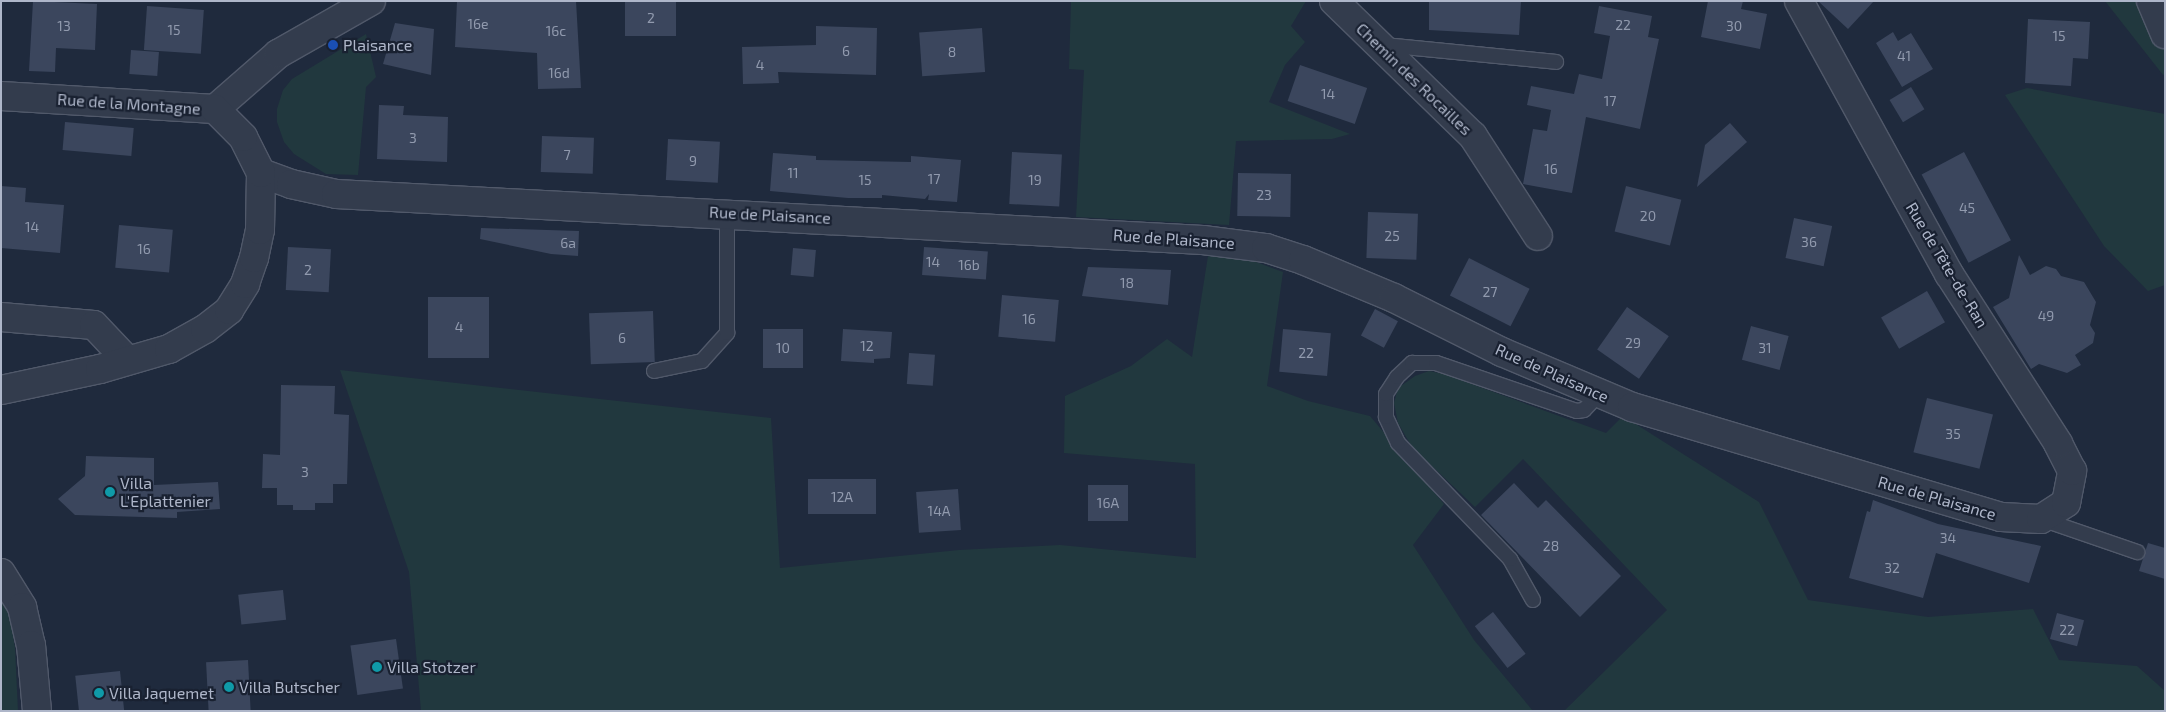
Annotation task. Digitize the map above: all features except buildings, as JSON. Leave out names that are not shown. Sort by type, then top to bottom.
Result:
[{"type":"street","name":"Rue de la Montagne","points":[[1,96],[216,110],[278,54],[371,1]]},
{"type":"street","name":"Chemin des Rocailles","points":[[1334,1],[1376,44],[1473,136],[1538,236]]},
{"type":"street","name":"Rue de Tête-de-Ran","points":[[1799,1],[1948,274],[2058,443],[2072,472],[2066,503],[2041,519]]},
{"type":"street","points":[[2151,1],[2165,34]]},
{"type":"street","points":[[1,390],[100,369],[169,349],[206,329],[229,310],[246,284],[254,258],[260,230],[262,173],[243,137],[216,110]]},
{"type":"street","name":"Rue de Plaisance","points":[[262,173],[291,184],[336,194],[727,213],[1203,240],[1266,248],[1303,260],[1394,298],[1502,352],[1599,394],[1649,413],[2001,517],[2041,519]]},
{"type":"street","points":[[1,317],[94,325],[127,360]]},
{"type":"street","points":[[1,573],[22,608],[31,645],[37,711]]},
{"type":"lane","points":[[1376,44],[1556,62]]},
{"type":"lane","points":[[654,371],[702,361],[727,333],[727,213]]},
{"type":"lane","points":[[1533,600],[1510,559],[1398,443],[1386,417],[1386,394],[1396,377],[1412,363],[1436,363],[1577,411],[1584,410],[1599,394]]},
{"type":"lane","points":[[2041,519],[2137,552]]},
{"type":"green space","points":[[1071,1],[1306,1],[1291,26],[1305,42],[1285,65],[1269,102],[1350,134],[1332,139],[1236,141],[1229,225],[1076,217],[1084,70],[1069,69]]},
{"type":"green space","points":[[2105,1],[2165,1],[2165,74],[2163,75]]},
{"type":"green space","points":[[366,34],[376,77],[366,87],[358,175],[326,174],[294,154],[284,142],[277,122],[277,109],[283,90],[292,79]]},
{"type":"green space","points":[[2027,88],[2165,114],[2165,285],[2148,291],[2104,246],[2005,95]]},
{"type":"green space","points":[[1208,256],[1251,260],[1283,272],[1267,386],[1308,401],[1370,416],[1444,504],[1413,545],[1474,640],[1533,711],[421,711],[409,572],[340,370],[771,418],[780,568],[959,550],[1060,545],[1196,558],[1195,464],[1064,453],[1065,396],[1131,366],[1167,339],[1192,357]]},
{"type":"green space","points":[[1429,371],[1444,374],[1606,433],[1623,416],[1759,502],[1808,600],[1928,617],[2033,609],[2059,660],[2137,666],[2165,691],[2165,711],[1564,711],[1667,610],[1523,459],[1475,507],[1412,447],[1398,423],[1394,403],[1398,388],[1415,376]]},
{"type":"green space","points":[[1,599],[9,612],[15,648],[18,711],[1,711]]},
{"type":"place","name":"Plaisance","points":[[333,45]]},
{"type":"place","name":"Villa L'Eplattenier","points":[[110,492]]},
{"type":"place","name":"Villa Stotzer","points":[[377,667]]},
{"type":"place","name":"Villa Butscher","points":[[229,687]]},
{"type":"place","name":"Villa Jaquemet","points":[[99,693]]}]
